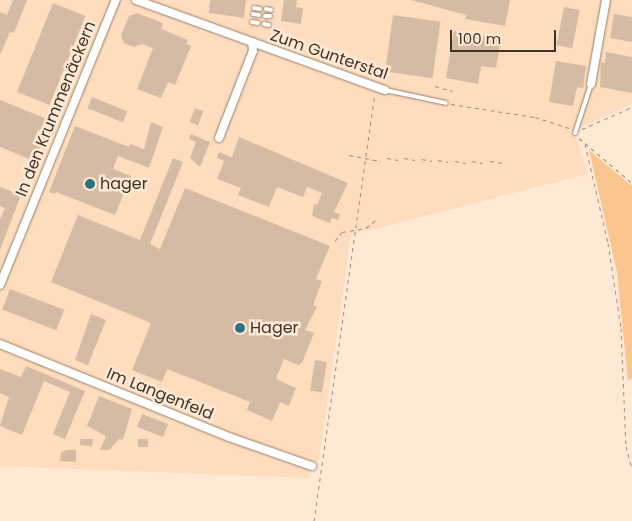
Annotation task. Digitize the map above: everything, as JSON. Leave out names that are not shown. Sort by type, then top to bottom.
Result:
[{"type":"street","name":"In den Krummenäckern","points":[[0,285],[116,0]]},
{"type":"street","name":"Zum Gunterstal","points":[[136,0],[158,4],[252,42],[385,90]]},
{"type":"street","points":[[591,84],[606,0]]},
{"type":"street","points":[[217,141],[253,51],[252,42]]},
{"type":"street","name":"Im Langenfeld","points":[[0,344],[229,437],[312,466]]},
{"type":"lane","points":[[254,8],[260,9]]},
{"type":"lane","points":[[253,14],[259,15]]},
{"type":"lane","points":[[252,22],[258,23]]},
{"type":"lane","points":[[575,132],[586,108],[591,84]]},
{"type":"lane","name":"Zum Gunterstal","points":[[385,90],[446,103]]},
{"type":"path","points":[[435,86],[452,91]]},
{"type":"path","points":[[314,521],[376,88]]},
{"type":"path","points":[[446,103],[536,117],[575,132],[585,144],[632,183]]},
{"type":"path","points":[[575,132],[632,107]]},
{"type":"path","points":[[585,144],[608,243],[621,328],[626,446],[632,469]]},
{"type":"path","points":[[349,155],[380,161]]},
{"type":"path","points":[[387,158],[398,160]]},
{"type":"path","points":[[404,158],[415,160]]},
{"type":"path","points":[[422,159],[432,161]]},
{"type":"path","points":[[438,160],[448,162]]},
{"type":"path","points":[[455,161],[466,163]]},
{"type":"path","points":[[472,161],[483,163]]},
{"type":"path","points":[[490,161],[503,163]]},
{"type":"path","points":[[335,241],[342,232],[354,232],[366,228],[377,219]]},
{"type":"shaded area","points":[[0,0],[632,0],[632,104],[574,131],[588,174],[351,235],[319,459],[312,466],[309,478],[0,466]]},
{"type":"shaded area","points":[[589,150],[632,186],[632,378],[628,381],[617,272]]},
{"type":"building","points":[[13,0],[27,0],[14,33],[10,32],[0,55],[0,12],[7,15]]},
{"type":"building","points":[[210,0],[246,0],[244,18],[209,13]]},
{"type":"building","points":[[284,0],[297,0],[296,7],[303,8],[301,24],[281,21]]},
{"type":"building","points":[[411,0],[510,0],[505,26],[465,19],[466,15]]},
{"type":"building","points":[[53,3],[85,16],[49,105],[17,92]]},
{"type":"building","points":[[564,7],[580,10],[572,48],[557,45]]},
{"type":"building","points":[[137,13],[163,23],[161,29],[188,40],[186,44],[191,46],[175,85],[168,82],[161,98],[137,89],[153,48],[142,44],[134,47],[124,43],[121,35],[129,16]]},
{"type":"building","points":[[614,14],[632,17],[632,42],[610,38]]},
{"type":"building","points":[[393,15],[441,22],[433,78],[385,71]]},
{"type":"building","points":[[454,31],[501,39],[496,68],[481,66],[478,84],[446,78]]},
{"type":"building","points":[[606,52],[632,57],[632,93],[600,87],[601,62],[605,63]]},
{"type":"building","points":[[556,61],[586,66],[583,88],[577,87],[573,106],[549,102]]},
{"type":"building","points":[[92,97],[127,111],[123,122],[88,108]]},
{"type":"building","points":[[0,100],[52,121],[34,161],[0,147]]},
{"type":"building","points":[[195,108],[203,111],[198,125],[190,122]]},
{"type":"building","points":[[151,122],[163,127],[149,168],[118,156],[113,169],[131,176],[115,215],[56,192],[55,194],[49,192],[75,126],[129,147],[130,144],[144,149]]},
{"type":"building","points":[[191,134],[210,142],[200,167],[190,158],[196,142],[189,139]]},
{"type":"building","points":[[239,137],[348,183],[334,212],[340,214],[338,220],[332,218],[330,223],[312,216],[314,204],[317,205],[322,193],[307,187],[303,197],[277,187],[269,207],[238,195],[241,188],[217,179],[224,161],[217,158],[219,152],[232,157]]},
{"type":"building","points":[[173,158],[183,162],[150,244],[160,249],[185,188],[330,246],[316,279],[322,281],[313,305],[317,307],[305,330],[314,333],[302,363],[298,365],[284,359],[276,379],[296,388],[289,406],[280,402],[272,421],[247,410],[250,402],[167,369],[162,382],[132,370],[151,323],[51,282],[78,215],[140,240]]},
{"type":"building","points":[[0,187],[21,195],[0,250],[0,219],[5,208],[0,206]]},
{"type":"building","points":[[10,289],[64,310],[56,330],[2,310]]},
{"type":"building","points":[[91,314],[106,320],[88,365],[75,360]]},
{"type":"building","points":[[315,360],[327,362],[322,392],[310,391]]},
{"type":"building","points":[[26,366],[85,391],[65,439],[53,434],[70,392],[44,381],[22,435],[0,426],[9,397],[0,393],[0,369],[21,377]]},
{"type":"building","points":[[99,396],[132,409],[123,440],[119,439],[109,450],[100,450],[106,436],[87,426]]},
{"type":"building","points":[[142,414],[168,424],[163,437],[137,427]]},
{"type":"building","points":[[80,439],[93,439],[92,446],[80,445]]},
{"type":"building","points":[[138,439],[148,439],[148,447],[138,447]]},
{"type":"building","points":[[76,450],[76,462],[60,461],[61,452]]},
{"type":"place","name":"hager","points":[[90,184]]},
{"type":"place","name":"Hager","points":[[240,328]]}]
